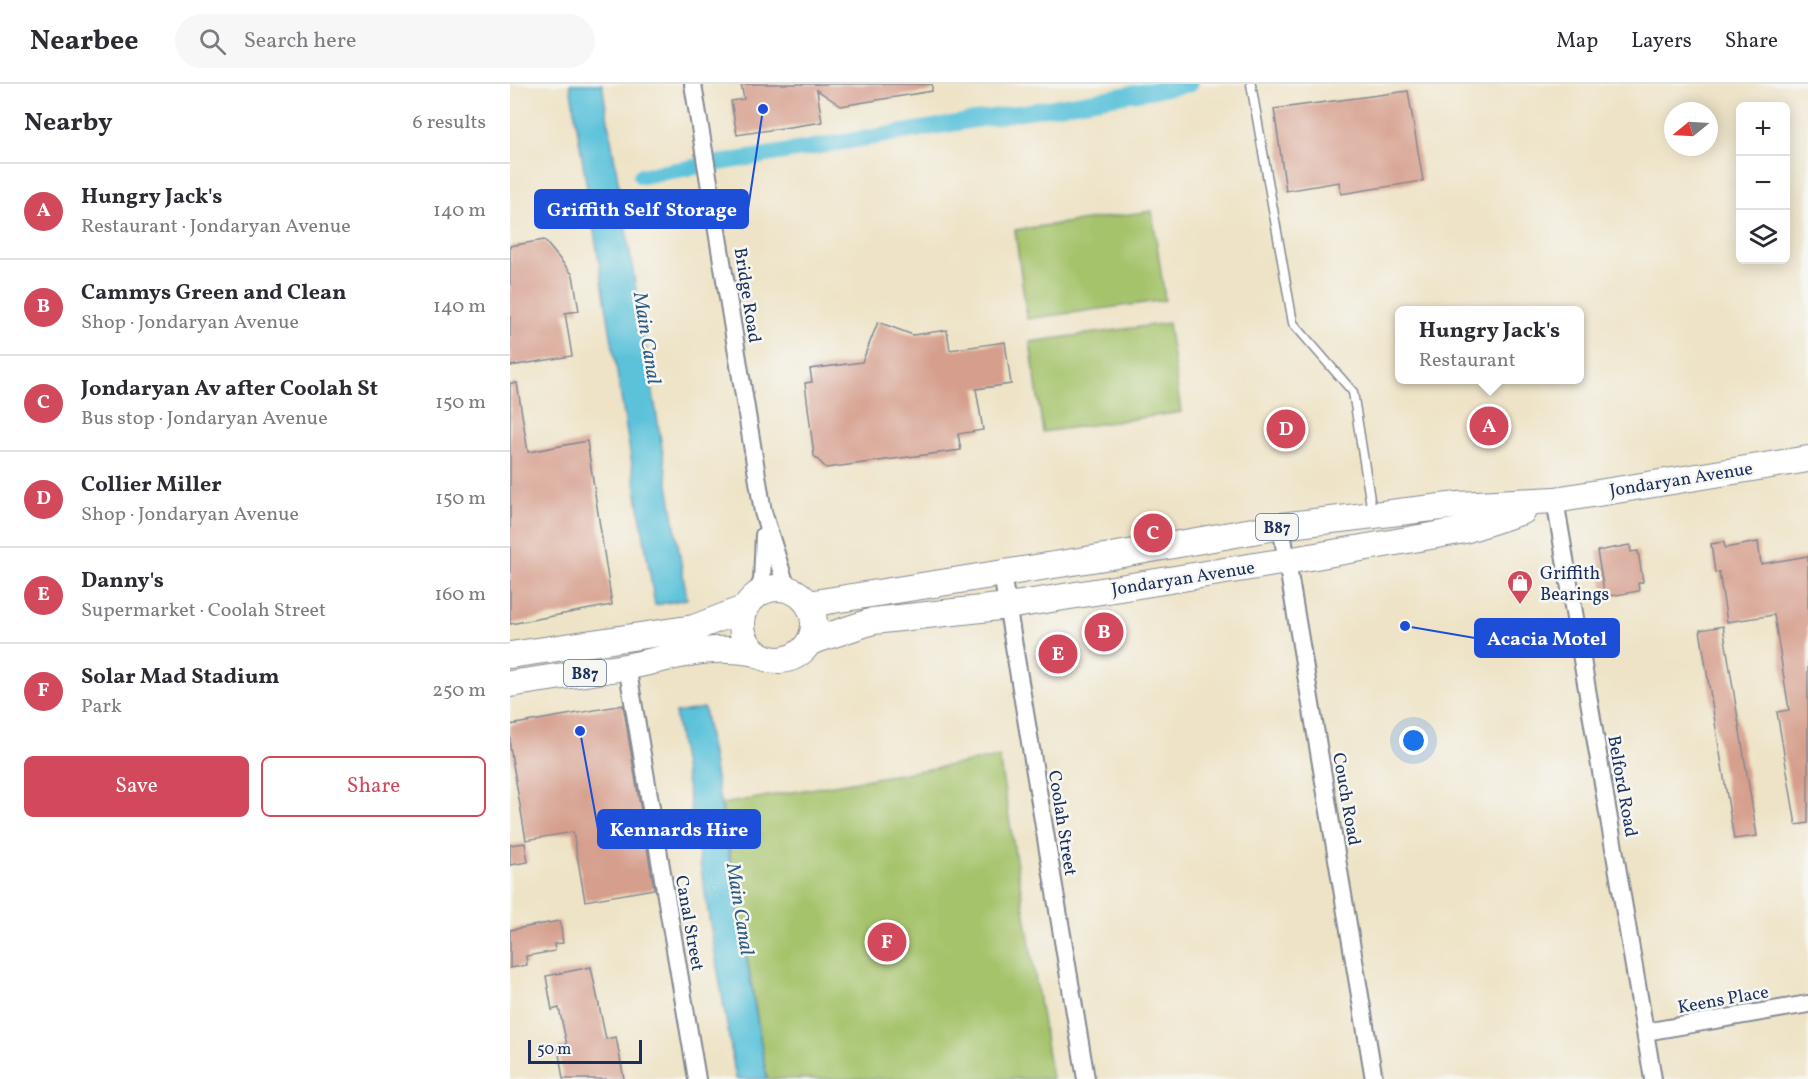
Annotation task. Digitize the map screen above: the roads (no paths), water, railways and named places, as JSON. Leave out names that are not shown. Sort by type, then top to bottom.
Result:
[{"type":"main road","name":"Jondaryan Avenue","points":[[808,604],[1002,574],[1281,526],[1458,505],[1555,500],[1808,459]]},
{"type":"main road","name":"Jondaryan Avenue","points":[[810,642],[873,621],[1008,606],[1465,530],[1555,500]]},
{"type":"main road","name":"B87","points":[[510,655],[657,646],[696,638],[750,603],[764,591],[787,589]]},
{"type":"main road","points":[[787,589],[795,592],[808,604],[814,623],[810,642]]},
{"type":"main road","points":[[750,603],[742,627],[744,637],[757,653]]},
{"type":"main road","name":"B87","points":[[696,638],[725,648],[757,653],[780,660],[792,658],[810,642]]},
{"type":"main road","name":"B87","points":[[510,684],[627,666],[657,646]]},
{"type":"street","name":"Bridge Road","points":[[693,84],[763,512],[787,589]]},
{"type":"street","name":"Belford Road","points":[[1555,500],[1653,1079]]},
{"type":"street","name":"Bridge Road","points":[[750,603],[762,581],[763,512]]},
{"type":"street","name":"Couch Road","points":[[1281,526],[1374,1079]]},
{"type":"street","name":"Coolah Street","points":[[1002,574],[1086,1079]]},
{"type":"street","name":"Canal Street","points":[[627,666],[697,1079]]},
{"type":"street","name":"Keens Place","points":[[1645,1032],[1808,1004]]},
{"type":"lane","points":[[1251,87],[1293,322],[1353,392],[1372,515]]},
{"type":"water","points":[[570,84],[602,84],[687,599],[655,605]]},
{"type":"water","name":"Main Canal","points":[[704,708],[767,1079],[736,1079],[675,713]]},
{"type":"waterway","points":[[641,176],[1190,84]]},
{"type":"place","name":"Griffith Self Storage","points":[[763,109]]},
{"type":"place","name":"Hungry Jack's","points":[[1489,426]]},
{"type":"place","name":"Collier Miller","points":[[1286,429]]},
{"type":"place","name":"Jondaryan Av after Coolah St","points":[[1153,533]]},
{"type":"place","name":"Griffith Bearings","points":[[1520,606]]},
{"type":"place","name":"Acacia Motel","points":[[1405,626]]},
{"type":"place","name":"Cammys Green and Clean","points":[[1104,632]]},
{"type":"place","name":"Danny's","points":[[1058,654]]},
{"type":"place","name":"Kennards Hire","points":[[580,731]]},
{"type":"place","name":"Solar Mad Stadium","points":[[887,942]]}]
